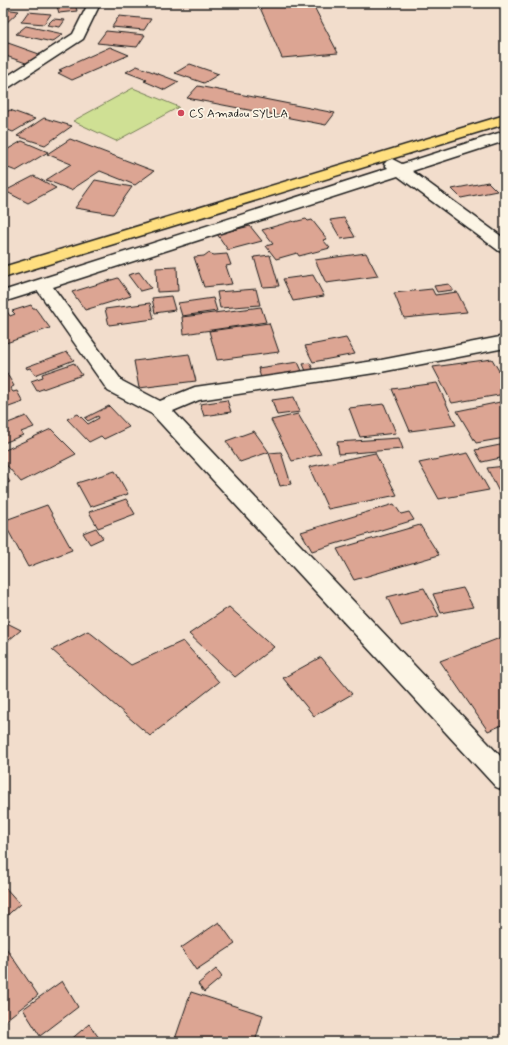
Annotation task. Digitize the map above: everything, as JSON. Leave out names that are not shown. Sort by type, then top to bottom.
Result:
[{"type":"main road","points":[[3,273],[498,121]]},
{"type":"street","points":[[3,85],[78,36],[93,6],[93,3]]},
{"type":"street","points":[[3,296],[400,170],[505,135],[498,121]]},
{"type":"street","points":[[382,156],[505,248]]},
{"type":"street","points":[[256,195],[271,211]]},
{"type":"street","points":[[42,284],[114,386],[159,409],[505,779]]},
{"type":"street","points":[[159,409],[195,394],[381,366],[505,342]]},
{"type":"green space","points":[[133,88],[179,107],[116,141],[73,121]]},
{"type":"building","points":[[56,3],[75,3],[77,11],[59,13]]},
{"type":"building","points":[[258,3],[312,3],[338,53],[282,58]]},
{"type":"building","points":[[3,9],[19,11],[3,26]]},
{"type":"building","points":[[28,12],[51,14],[44,24],[21,22]]},
{"type":"building","points":[[119,16],[151,19],[144,30],[112,27]]},
{"type":"building","points":[[53,19],[65,20],[60,27],[47,25]]},
{"type":"building","points":[[26,26],[63,34],[52,42],[16,34]]},
{"type":"building","points":[[106,31],[145,35],[137,47],[97,43]]},
{"type":"building","points":[[8,43],[42,55],[26,63],[3,55],[3,46]]},
{"type":"building","points":[[110,47],[129,55],[72,80],[58,73],[62,71],[59,70]]},
{"type":"building","points":[[190,64],[219,74],[204,83],[175,73]]},
{"type":"building","points":[[137,66],[179,82],[165,90],[144,81],[147,80],[126,72]]},
{"type":"building","points":[[198,86],[335,113],[326,125],[187,98]]},
{"type":"building","points":[[10,110],[35,119],[13,132],[3,128],[3,114]]},
{"type":"building","points":[[44,118],[72,126],[45,145],[17,136]]},
{"type":"building","points":[[70,139],[154,171],[135,185],[100,171],[71,190],[46,180],[71,164],[47,154]]},
{"type":"building","points":[[22,141],[48,152],[16,171],[3,166],[3,152]]},
{"type":"building","points":[[34,176],[56,188],[28,203],[5,191]]},
{"type":"building","points":[[95,180],[132,187],[113,214],[75,208]]},
{"type":"building","points":[[488,182],[497,191],[461,198],[452,189]]},
{"type":"building","points":[[344,218],[355,237],[341,239],[330,220]]},
{"type":"building","points":[[306,219],[308,221],[312,220],[327,239],[323,240],[330,248],[299,256],[297,253],[276,259],[266,246],[273,244],[262,230],[293,221]]},
{"type":"building","points":[[250,226],[262,241],[228,250],[217,234]]},
{"type":"building","points":[[208,253],[214,255],[227,254],[231,265],[226,266],[232,284],[204,287],[194,257],[204,256]]},
{"type":"building","points":[[366,253],[378,276],[326,283],[315,260]]},
{"type":"building","points":[[270,255],[279,286],[263,287],[254,257]]},
{"type":"building","points":[[177,267],[178,291],[157,292],[156,268]]},
{"type":"building","points":[[139,272],[151,288],[140,291],[128,275]]},
{"type":"building","points":[[313,275],[324,296],[293,301],[283,279]]},
{"type":"building","points":[[118,278],[131,296],[85,310],[72,292]]},
{"type":"building","points":[[449,284],[453,290],[437,292],[434,286]]},
{"type":"building","points":[[256,289],[260,305],[220,308],[217,292]]},
{"type":"building","points":[[432,289],[435,295],[457,292],[467,312],[404,318],[394,293]]},
{"type":"building","points":[[171,296],[175,310],[155,313],[152,298]]},
{"type":"building","points":[[213,298],[217,311],[182,316],[178,303]]},
{"type":"building","points":[[150,303],[154,319],[109,325],[105,309]]},
{"type":"building","points":[[31,305],[50,328],[3,344],[3,311],[6,310],[10,316],[15,314],[12,311]]},
{"type":"building","points":[[261,307],[266,322],[184,334],[182,317]]},
{"type":"building","points":[[269,323],[279,352],[217,360],[209,331]]},
{"type":"building","points":[[346,338],[355,354],[313,362],[305,346]]},
{"type":"building","points":[[67,352],[74,360],[35,375],[30,368],[27,369],[26,367]]},
{"type":"building","points":[[189,354],[196,381],[139,388],[134,361]]},
{"type":"building","points":[[492,359],[505,381],[505,394],[452,403],[433,367]]},
{"type":"building","points":[[298,362],[302,371],[261,378],[258,368]]},
{"type":"building","points":[[74,363],[82,375],[37,391],[31,381],[43,377],[42,374]]},
{"type":"building","points":[[310,363],[313,369],[306,371],[303,364]]},
{"type":"building","points":[[3,367],[14,386],[10,388],[13,392],[17,391],[23,402],[3,409]]},
{"type":"building","points":[[437,383],[456,425],[410,431],[392,389]]},
{"type":"building","points":[[294,397],[300,412],[277,415],[272,400]]},
{"type":"building","points":[[227,400],[231,412],[204,416],[200,404]]},
{"type":"building","points":[[505,401],[505,438],[476,443],[457,411]]},
{"type":"building","points":[[384,404],[396,433],[360,437],[349,408]]},
{"type":"building","points":[[109,406],[129,427],[104,439],[101,436],[89,442],[67,419],[78,414],[88,424],[99,418],[98,416],[88,421],[85,418]]},
{"type":"building","points":[[298,414],[321,454],[292,461],[271,420]]},
{"type":"building","points":[[26,416],[34,427],[21,432],[23,435],[4,443],[3,425]]},
{"type":"building","points":[[51,429],[76,454],[21,482],[3,461],[3,451]]},
{"type":"building","points":[[254,431],[269,452],[240,462],[226,441]]},
{"type":"building","points":[[399,438],[403,449],[339,454],[337,442]]},
{"type":"building","points":[[505,444],[505,457],[482,462],[475,450]]},
{"type":"building","points":[[281,452],[291,484],[280,486],[269,453]]},
{"type":"building","points":[[375,453],[397,495],[328,509],[309,467]]},
{"type":"building","points":[[468,453],[489,490],[439,499],[419,463]]},
{"type":"building","points":[[505,466],[505,504],[487,468]]},
{"type":"building","points":[[115,471],[128,494],[90,507],[77,483]]},
{"type":"building","points":[[3,472],[10,482],[3,485]]},
{"type":"building","points":[[126,499],[135,514],[98,528],[89,512]]},
{"type":"building","points":[[394,504],[401,514],[409,512],[414,520],[312,551],[301,532]]},
{"type":"building","points":[[47,505],[72,550],[28,567],[3,521]]},
{"type":"building","points":[[420,525],[439,555],[354,580],[337,549]]},
{"type":"building","points":[[96,528],[103,538],[90,544],[83,533]]},
{"type":"building","points":[[424,588],[439,616],[401,626],[387,597]]},
{"type":"building","points":[[463,588],[473,607],[441,613],[433,594]]},
{"type":"building","points":[[229,607],[274,647],[235,677],[189,634]]},
{"type":"building","points":[[3,621],[21,630],[3,645]]},
{"type":"building","points":[[88,631],[131,665],[183,641],[219,682],[150,736],[52,650]]},
{"type":"building","points":[[505,636],[505,724],[488,731],[440,661]]},
{"type":"building","points":[[321,657],[352,694],[314,716],[283,678]]},
{"type":"building","points":[[3,885],[20,904],[3,919]]},
{"type":"building","points":[[219,922],[235,944],[196,970],[181,948]]},
{"type":"building","points":[[4,945],[38,995],[3,1022],[3,946]]},
{"type":"building","points":[[216,969],[222,977],[204,992],[198,984]]},
{"type":"building","points":[[62,981],[78,1007],[40,1036],[23,1009]]},
{"type":"building","points":[[191,992],[263,1015],[255,1042],[174,1042]]},
{"type":"building","points":[[89,1024],[102,1042],[68,1042]]},
{"type":"place","name":"CS Amadou SYLLA","points":[[181,113]]}]
